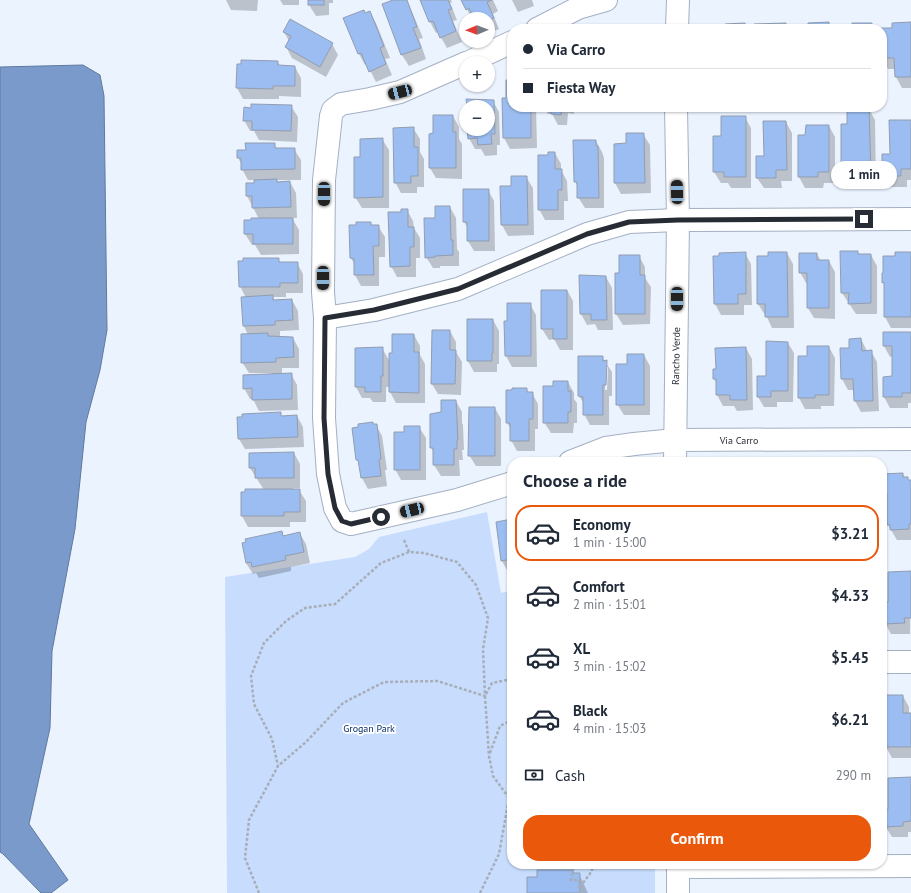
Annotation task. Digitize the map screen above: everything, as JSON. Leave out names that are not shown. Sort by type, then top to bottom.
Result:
[{"type":"street","points":[[547,24],[578,8],[606,0]]},
{"type":"street","points":[[677,24],[678,0]]},
{"type":"street","points":[[482,56],[507,44]]},
{"type":"street","points":[[459,66],[400,92],[341,104],[334,110],[331,116],[324,180],[323,292],[325,318],[324,418],[328,474],[335,508],[342,521],[351,524],[457,500],[507,485]]},
{"type":"street","name":"Rancho Verde","points":[[675,457],[678,220],[676,112]]},
{"type":"street","points":[[325,318],[374,310],[458,289],[587,234],[629,222],[678,220],[911,219]]},
{"type":"street","name":"Via Carro","points":[[583,457],[606,448],[675,440],[911,439]]},
{"type":"street","points":[[887,662],[911,662]]},
{"type":"street","points":[[887,866],[911,866]]},
{"type":"street","points":[[678,869],[678,893]]},
{"type":"path","points":[[404,540],[410,552]]},
{"type":"path","points":[[278,766],[272,739],[254,704],[250,676],[264,643],[286,621],[306,608],[335,604],[380,564],[410,552],[424,553],[457,562],[476,585],[488,618],[483,649],[489,756],[493,776],[507,795]]},
{"type":"path","points":[[485,696],[492,683],[507,680]]},
{"type":"path","points":[[259,893],[245,858],[249,820],[278,766],[306,742],[343,703],[384,682],[437,681],[485,696]]},
{"type":"path","points":[[489,756],[500,726],[507,722]]},
{"type":"path","points":[[480,893],[499,854],[507,814]]},
{"type":"path","points":[[572,869],[571,880],[579,880],[580,893]]},
{"type":"path","points":[[580,887],[592,869]]},
{"type":"green space","name":"Grogan Park","points":[[487,512],[501,593],[507,591],[507,869],[655,869],[655,893],[227,893],[225,577],[355,557],[369,549],[379,537]]},
{"type":"shaded area","points":[[83,65],[100,75],[104,96],[107,330],[100,370],[86,422],[75,529],[52,651],[50,728],[29,824],[68,880],[51,893],[41,893],[0,852],[0,67]]},
{"type":"building","points":[[308,0],[324,0],[324,5],[308,5]]},
{"type":"building","points":[[393,0],[407,0],[417,27],[413,28],[421,48],[401,55],[382,4]]},
{"type":"building","points":[[420,0],[448,0],[452,9],[448,10],[456,31],[440,38],[433,21],[429,22]]},
{"type":"building","points":[[461,0],[492,0],[487,2],[491,12],[471,12],[469,8],[466,10]]},
{"type":"building","points":[[364,10],[365,13],[370,11],[384,46],[380,48],[386,64],[369,72],[361,53],[358,54],[343,18]]},
{"type":"building","points":[[290,19],[333,43],[320,67],[285,47],[291,36],[283,32]]},
{"type":"building","points":[[829,22],[829,24],[808,24]]},
{"type":"building","points":[[911,22],[911,77],[895,77],[894,58],[887,58],[887,28],[892,28],[892,23]]},
{"type":"building","points":[[786,23],[786,24],[754,24]]},
{"type":"building","points":[[852,23],[872,23],[872,24]]},
{"type":"building","points":[[241,60],[278,61],[278,65],[295,66],[295,86],[273,86],[273,89],[236,88],[237,64],[241,64]]},
{"type":"building","points":[[507,80],[507,112],[531,112],[531,138],[503,138],[502,98],[506,98]]},
{"type":"building","points":[[466,99],[494,100],[466,100]]},
{"type":"building","points":[[251,104],[292,105],[291,131],[252,130],[252,121],[243,121],[244,107],[251,108]]},
{"type":"building","points":[[551,112],[561,112],[561,115],[551,114]]},
{"type":"building","points":[[847,112],[869,112],[871,174],[853,175],[853,168],[841,169],[841,124],[847,124]]},
{"type":"building","points":[[433,115],[453,115],[453,132],[456,132],[456,168],[429,168],[429,134],[433,133]]},
{"type":"building","points":[[721,116],[746,116],[746,177],[724,177],[724,172],[713,172],[713,136],[721,136]]},
{"type":"building","points":[[889,120],[911,120],[911,169],[901,169],[901,176],[882,176],[882,154],[890,154]]},
{"type":"building","points":[[763,121],[786,121],[787,170],[776,170],[776,178],[756,178],[756,156],[764,156]]},
{"type":"building","points":[[806,125],[829,125],[829,172],[818,172],[818,177],[798,177],[798,135],[805,135]]},
{"type":"building","points":[[414,127],[414,147],[418,147],[418,176],[411,176],[411,183],[394,183],[393,128]]},
{"type":"building","points":[[626,133],[644,133],[645,183],[614,183],[614,144],[626,143]]},
{"type":"building","points":[[468,136],[491,136],[492,144],[478,145],[477,138],[468,139]]},
{"type":"building","points":[[383,138],[383,197],[354,198],[354,157],[360,157],[360,139]]},
{"type":"building","points":[[573,140],[596,140],[596,146],[598,146],[599,198],[577,198],[577,182],[574,182]]},
{"type":"building","points":[[245,143],[275,143],[275,148],[295,148],[295,169],[241,170],[241,158],[237,158],[237,150],[246,150]]},
{"type":"building","points":[[548,152],[555,152],[555,169],[562,169],[562,190],[558,190],[558,210],[538,210],[538,155],[548,155]]},
{"type":"building","points":[[511,176],[527,176],[528,225],[501,225],[500,186],[511,186]]},
{"type":"building","points":[[277,179],[277,182],[290,181],[291,207],[252,208],[252,196],[246,196],[246,183],[254,183],[254,180]]},
{"type":"building","points":[[463,189],[489,189],[489,241],[467,241],[467,222],[463,222]]},
{"type":"building","points":[[435,206],[450,206],[453,255],[425,258],[424,218],[435,218]]},
{"type":"building","points":[[401,209],[408,209],[408,227],[414,227],[414,247],[410,247],[410,266],[390,267],[388,212],[401,212]]},
{"type":"building","points":[[251,218],[293,218],[293,244],[253,244],[253,234],[244,234],[244,220],[251,220]]},
{"type":"building","points":[[356,222],[371,222],[371,225],[379,225],[379,246],[373,246],[374,275],[354,275],[354,259],[350,258],[349,225],[356,225]]},
{"type":"building","points":[[840,251],[858,251],[858,254],[871,254],[871,303],[848,304],[849,293],[841,293]]},
{"type":"building","points":[[746,252],[746,294],[738,294],[738,304],[714,304],[713,256],[719,256],[719,253]]},
{"type":"building","points":[[768,252],[787,252],[788,317],[765,317],[765,304],[757,304],[757,256],[768,256]]},
{"type":"building","points":[[895,252],[911,252],[911,317],[884,317],[884,282],[882,283],[883,256],[895,256]]},
{"type":"building","points":[[799,253],[817,253],[817,260],[829,260],[829,308],[807,308],[807,273],[799,273]]},
{"type":"building","points":[[619,255],[640,255],[640,275],[645,275],[645,314],[615,314],[615,273],[619,273]]},
{"type":"building","points":[[243,258],[279,258],[279,262],[298,262],[298,283],[280,283],[280,287],[239,287],[238,261],[243,261]]},
{"type":"building","points":[[579,275],[606,276],[607,320],[591,320],[591,314],[580,314]]},
{"type":"building","points":[[541,290],[567,290],[567,339],[553,339],[553,329],[541,329]]},
{"type":"building","points":[[273,295],[273,300],[292,299],[293,320],[275,321],[275,325],[243,326],[241,297]]},
{"type":"building","points":[[507,303],[531,303],[531,356],[505,356],[504,321],[507,321]]},
{"type":"building","points":[[467,319],[493,319],[492,361],[467,361]]},
{"type":"building","points":[[432,330],[450,330],[450,350],[456,350],[455,384],[431,384]]},
{"type":"building","points":[[883,332],[911,332],[911,393],[902,393],[902,397],[883,397],[883,377],[892,376],[892,346],[883,346]]},
{"type":"building","points":[[268,333],[268,336],[293,337],[294,357],[276,358],[276,362],[241,363],[241,334]]},
{"type":"building","points":[[392,334],[414,334],[414,352],[419,352],[419,393],[389,392],[389,353],[392,353]]},
{"type":"building","points":[[861,338],[862,351],[872,350],[873,401],[854,401],[853,379],[841,379],[840,348],[849,348],[849,339]]},
{"type":"building","points":[[766,341],[788,342],[788,391],[771,391],[771,397],[757,397],[757,376],[766,376]]},
{"type":"building","points":[[807,346],[829,346],[829,395],[815,395],[815,398],[798,398],[798,356],[807,356]]},
{"type":"building","points":[[383,347],[383,376],[381,376],[381,392],[365,392],[365,387],[355,387],[355,348]]},
{"type":"building","points":[[746,347],[747,400],[730,400],[730,395],[716,395],[716,379],[713,379],[713,369],[716,369],[715,348]]},
{"type":"building","points":[[627,354],[644,354],[644,405],[616,405],[616,364],[627,364]]},
{"type":"building","points":[[578,356],[603,356],[603,361],[607,360],[606,385],[603,385],[603,415],[583,415],[583,397],[578,396]]},
{"type":"building","points":[[292,373],[292,399],[252,400],[252,388],[243,389],[243,375]]},
{"type":"building","points":[[553,381],[568,381],[568,391],[571,391],[571,412],[568,412],[568,423],[543,423],[543,386],[553,386]]},
{"type":"building","points":[[512,388],[527,388],[527,392],[533,392],[533,419],[529,419],[529,441],[510,441],[510,423],[506,423],[506,390],[512,390]]},
{"type":"building","points":[[441,400],[456,400],[458,440],[457,449],[454,449],[454,465],[433,465],[433,448],[430,448],[430,414],[441,412]]},
{"type":"building","points":[[469,407],[495,407],[495,456],[468,456]]},
{"type":"building","points":[[281,412],[281,416],[297,415],[298,437],[238,439],[237,417],[242,417],[242,414]]},
{"type":"building","points":[[373,422],[373,424],[377,424],[381,459],[379,460],[381,476],[361,478],[358,460],[356,460],[352,428],[358,427],[358,424]]},
{"type":"building","points":[[404,426],[420,426],[420,470],[394,470],[394,432],[404,432]]},
{"type":"building","points":[[294,452],[294,478],[255,478],[255,468],[249,468],[249,453]]},
{"type":"building","points":[[903,473],[903,477],[908,477],[908,480],[911,480],[911,524],[909,524],[909,529],[890,530],[890,525],[887,525],[887,474]]},
{"type":"building","points":[[245,489],[300,489],[300,512],[284,512],[284,516],[241,516],[241,492],[245,492]]},
{"type":"building","points":[[507,520],[507,560],[501,561],[496,522]]},
{"type":"building","points":[[282,531],[283,536],[300,532],[304,552],[285,556],[286,560],[252,567],[251,562],[246,563],[242,543],[246,542],[245,539]]},
{"type":"building","points":[[911,571],[911,618],[904,618],[905,623],[887,624],[888,572]]},
{"type":"building","points":[[887,695],[903,695],[903,713],[911,713],[911,747],[887,747]]},
{"type":"building","points":[[911,777],[911,821],[903,822],[903,826],[887,827],[888,778]]},
{"type":"building","points":[[537,870],[573,870],[573,873],[580,873],[580,893],[527,893],[527,877],[537,877]]},
{"type":"route","points":[[381,517],[351,524],[342,521],[335,508],[328,474],[324,418],[325,318],[374,310],[458,289],[587,234],[629,222],[678,220],[864,219]]}]
